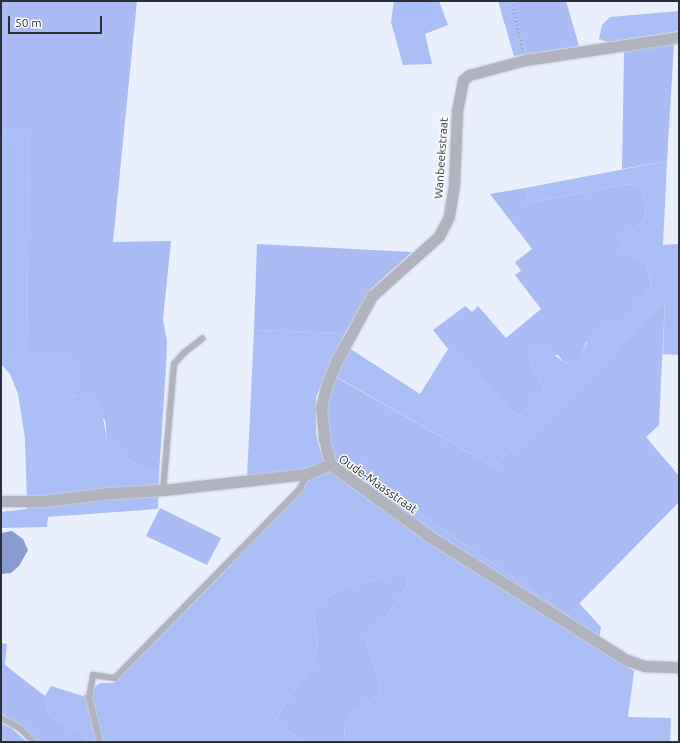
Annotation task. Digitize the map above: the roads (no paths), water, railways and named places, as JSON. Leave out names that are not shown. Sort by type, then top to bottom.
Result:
[{"type":"street","name":"Wanbeekstraat","points":[[330,464],[324,439],[321,407],[326,387],[337,360],[372,296],[439,236],[449,216],[454,186],[457,111],[463,80],[469,75],[525,60],[679,37]]},
{"type":"street","name":"Oude-Maasstraat","points":[[1,501],[44,501],[110,493],[164,490],[307,474],[330,464],[429,536],[627,660],[644,666],[679,667]]},
{"type":"lane","points":[[164,490],[174,364],[184,352],[202,339]]},
{"type":"lane","points":[[100,742],[89,698],[93,675],[115,678],[300,489],[307,474]]},
{"type":"lane","points":[[1,718],[20,728],[34,742]]}]
